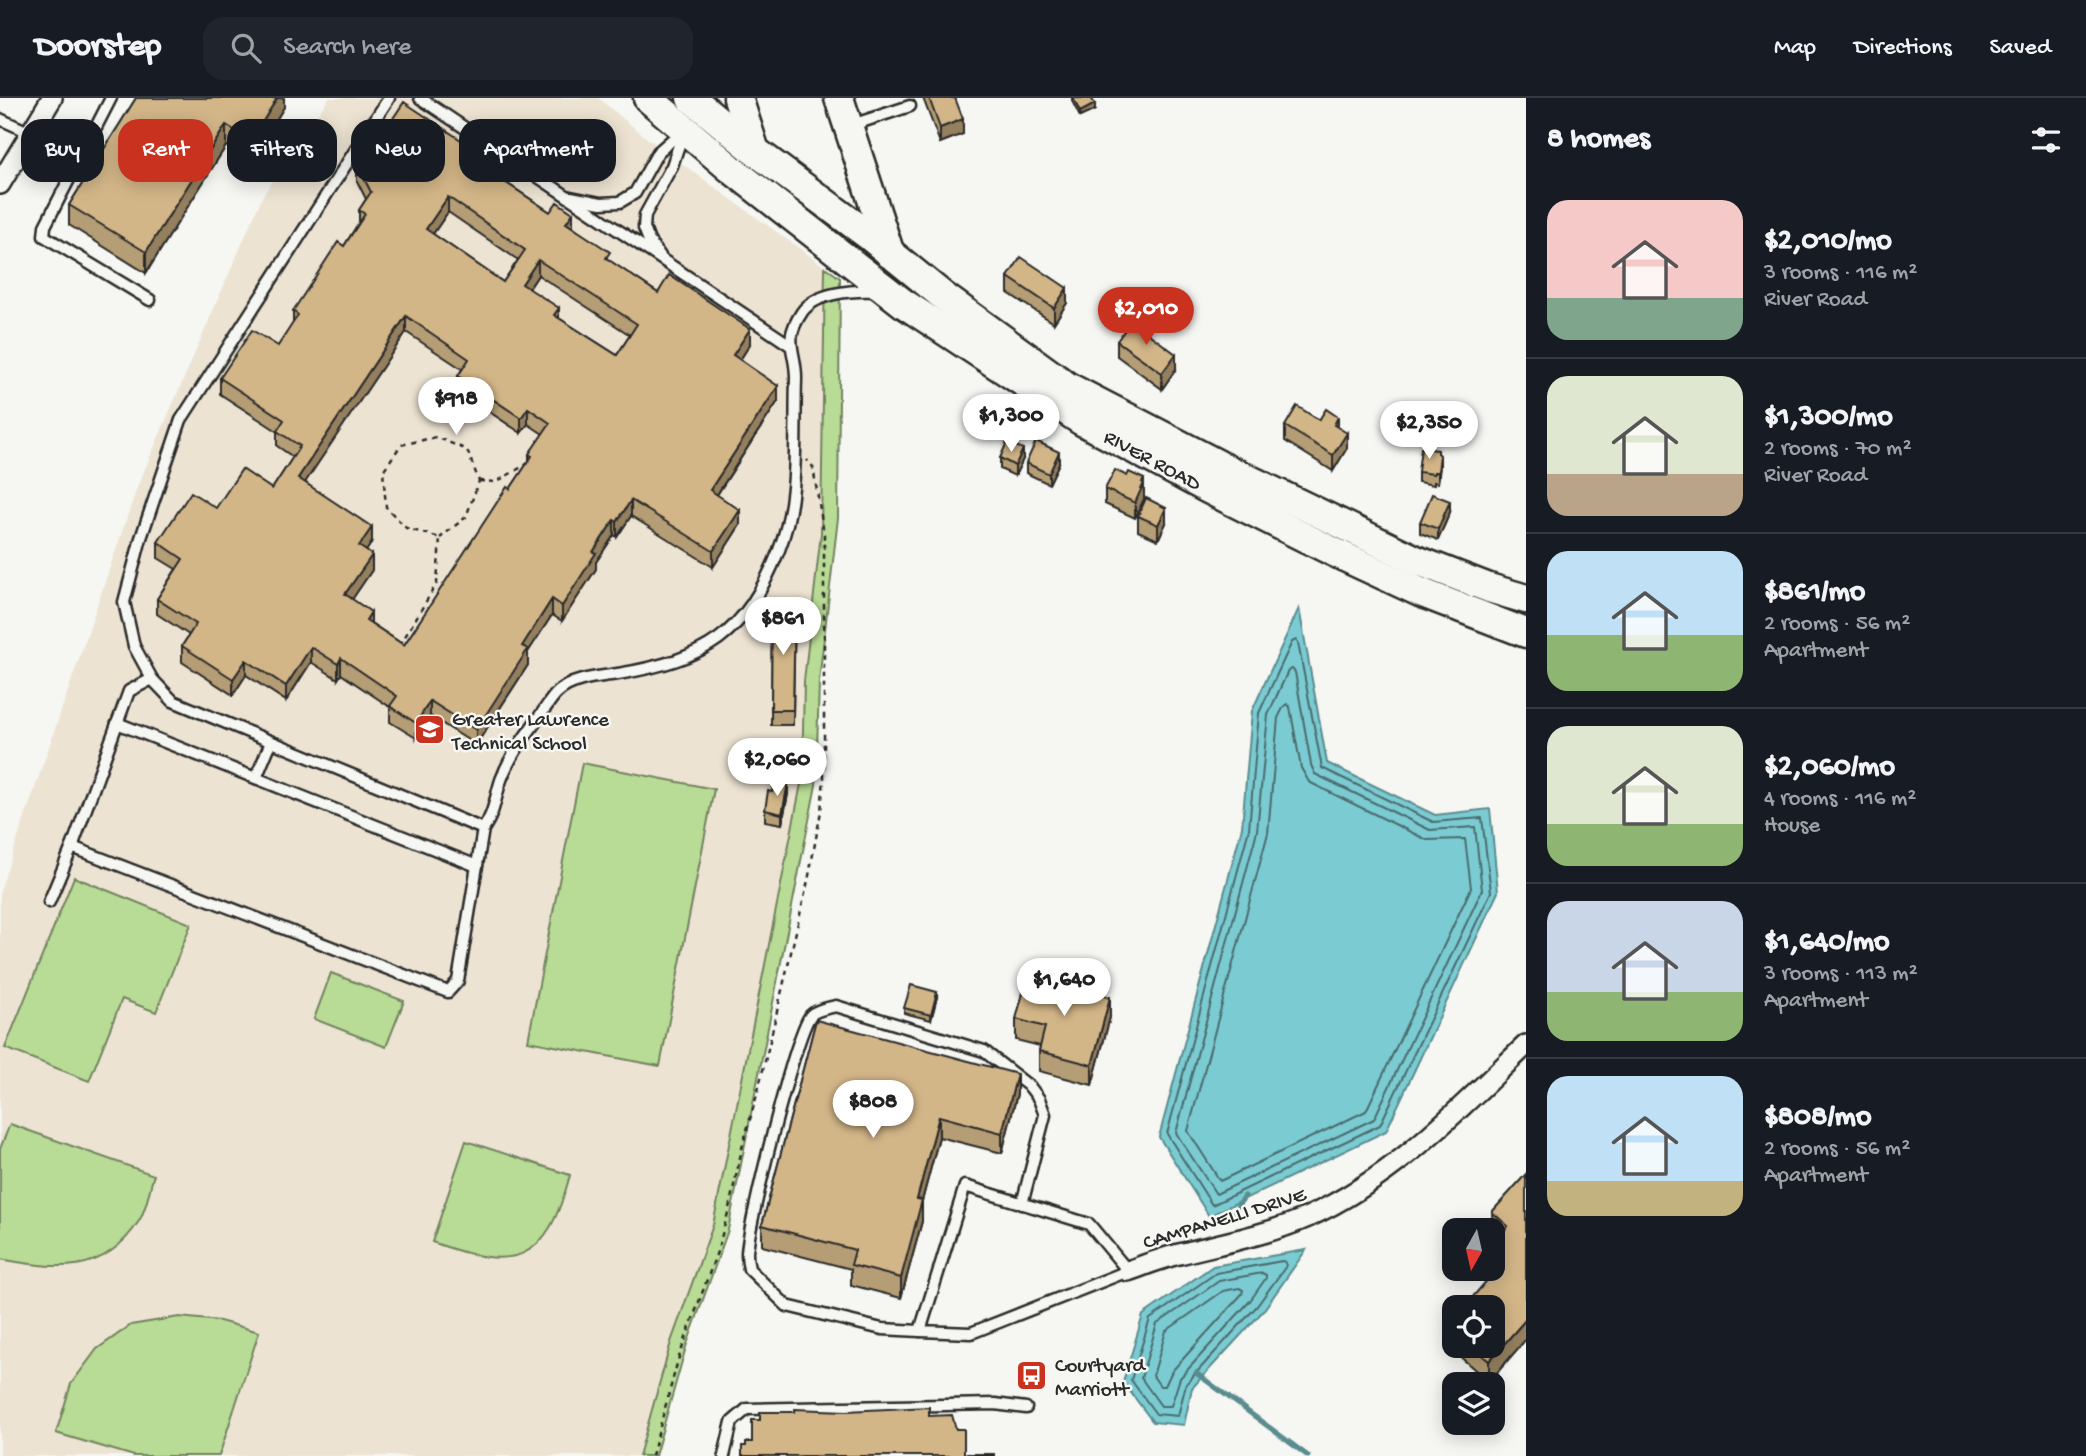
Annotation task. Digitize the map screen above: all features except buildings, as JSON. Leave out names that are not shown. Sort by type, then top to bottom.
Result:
[{"type":"main road","name":"RIVER ROAD","points":[[648,98],[694,107],[1068,387],[1219,466],[1416,560],[1489,588],[1526,598]]},
{"type":"main road","points":[[738,98],[755,151]]},
{"type":"main road","points":[[839,98],[890,254]]},
{"type":"main road","name":"RIVER ROAD","points":[[694,107],[730,168],[888,291],[1094,428],[1334,552],[1420,592],[1520,628]]},
{"type":"street","points":[[39,119],[52,98]]},
{"type":"street","points":[[0,184],[21,149]]},
{"type":"street","name":"CAMPANELLI DRIVE","points":[[1128,1271],[1175,1255],[1276,1228],[1307,1217],[1341,1200],[1375,1180],[1432,1134],[1526,1045]]},
{"type":"lane","points":[[111,98],[45,226],[44,236],[150,300]]},
{"type":"lane","points":[[388,98],[181,420],[141,538],[124,602],[134,646],[152,678],[173,701],[483,829]]},
{"type":"lane","points":[[420,98],[560,194],[790,345]]},
{"type":"lane","points":[[848,126],[910,106]]},
{"type":"lane","points":[[560,194],[601,203],[620,202],[635,193],[658,152],[694,107]]},
{"type":"lane","points":[[665,262],[649,241],[645,215],[672,166],[694,107]]},
{"type":"lane","points":[[0,119],[21,128]]},
{"type":"lane","points":[[72,847],[448,992],[458,981],[483,829],[491,820],[501,780],[514,753],[557,692],[572,683],[650,669],[699,653],[742,619],[773,563],[790,517],[796,371],[790,345],[798,321],[811,303],[837,293],[858,290],[888,291]]},
{"type":"lane","points":[[49,902],[129,691],[152,678]]},
{"type":"lane","points":[[117,723],[477,866]]},
{"type":"lane","points":[[256,778],[271,742]]},
{"type":"lane","points":[[920,1331],[965,1186],[1022,1204],[1089,1224],[1128,1271],[971,1333],[920,1331],[881,1329],[787,1306],[749,1269],[747,1252],[763,1176],[800,1040],[811,1015],[836,1006],[984,1051],[1030,1087],[1039,1099],[1045,1115],[1022,1204]]},
{"type":"lane","points":[[724,1456],[732,1422],[747,1409],[996,1404],[1026,1408]]},
{"type":"path","points":[[395,654],[437,583],[440,538],[466,517],[479,481],[467,450],[436,437],[401,446],[383,471],[386,507],[406,528],[440,538]]},
{"type":"path","points":[[652,1456],[678,1360],[718,1250],[728,1213],[805,894],[821,811],[824,779],[824,534],[813,467],[794,444]]},
{"type":"path","points":[[479,481],[496,482],[530,462]]},
{"type":"shaded area","name":"Greater Lawrence Technical School","points":[[329,98],[598,98],[648,139],[825,267],[821,533],[804,681],[802,779],[713,1225],[671,1342],[639,1456],[0,1456],[0,891],[138,485],[263,195],[272,182],[337,182],[337,119],[315,119]]},
{"type":"green space","points":[[825,267],[840,278],[838,518],[819,681],[816,785],[728,1230],[686,1347],[655,1456],[639,1456],[671,1342],[713,1225],[802,779],[804,681],[821,533]]},
{"type":"green space","points":[[582,763],[714,789],[660,1066],[528,1041]]},
{"type":"green space","points":[[74,877],[191,924],[156,1012],[122,999],[89,1081],[5,1048]]},
{"type":"green space","points":[[331,973],[404,1001],[386,1047],[314,1019]]},
{"type":"green space","points":[[10,1124],[154,1175],[142,1216],[125,1239],[110,1252],[77,1265],[41,1265],[0,1259],[0,1149]]},
{"type":"green space","points":[[466,1141],[570,1175],[561,1205],[550,1227],[538,1243],[524,1253],[486,1257],[432,1242]]},
{"type":"green space","points":[[179,1317],[220,1321],[259,1332],[219,1456],[134,1456],[56,1433],[71,1384],[97,1349],[131,1325]]},
{"type":"water","points":[[1299,608],[1327,763],[1435,815],[1490,809],[1498,892],[1386,1131],[1209,1216],[1159,1137],[1242,827],[1252,711]]},
{"type":"water","points":[[1306,1250],[1263,1311],[1192,1388],[1184,1425],[1153,1422],[1123,1382],[1143,1315],[1213,1266]]},
{"type":"waterway","points":[[1228,1219],[1245,1196]]},
{"type":"waterway","points":[[1196,1373],[1308,1456]]},
{"type":"place","name":"Greater Lawrence Technical School","points":[[429,730]]},
{"type":"place","name":"Courtyard Marriott","points":[[1032,1376]]}]
